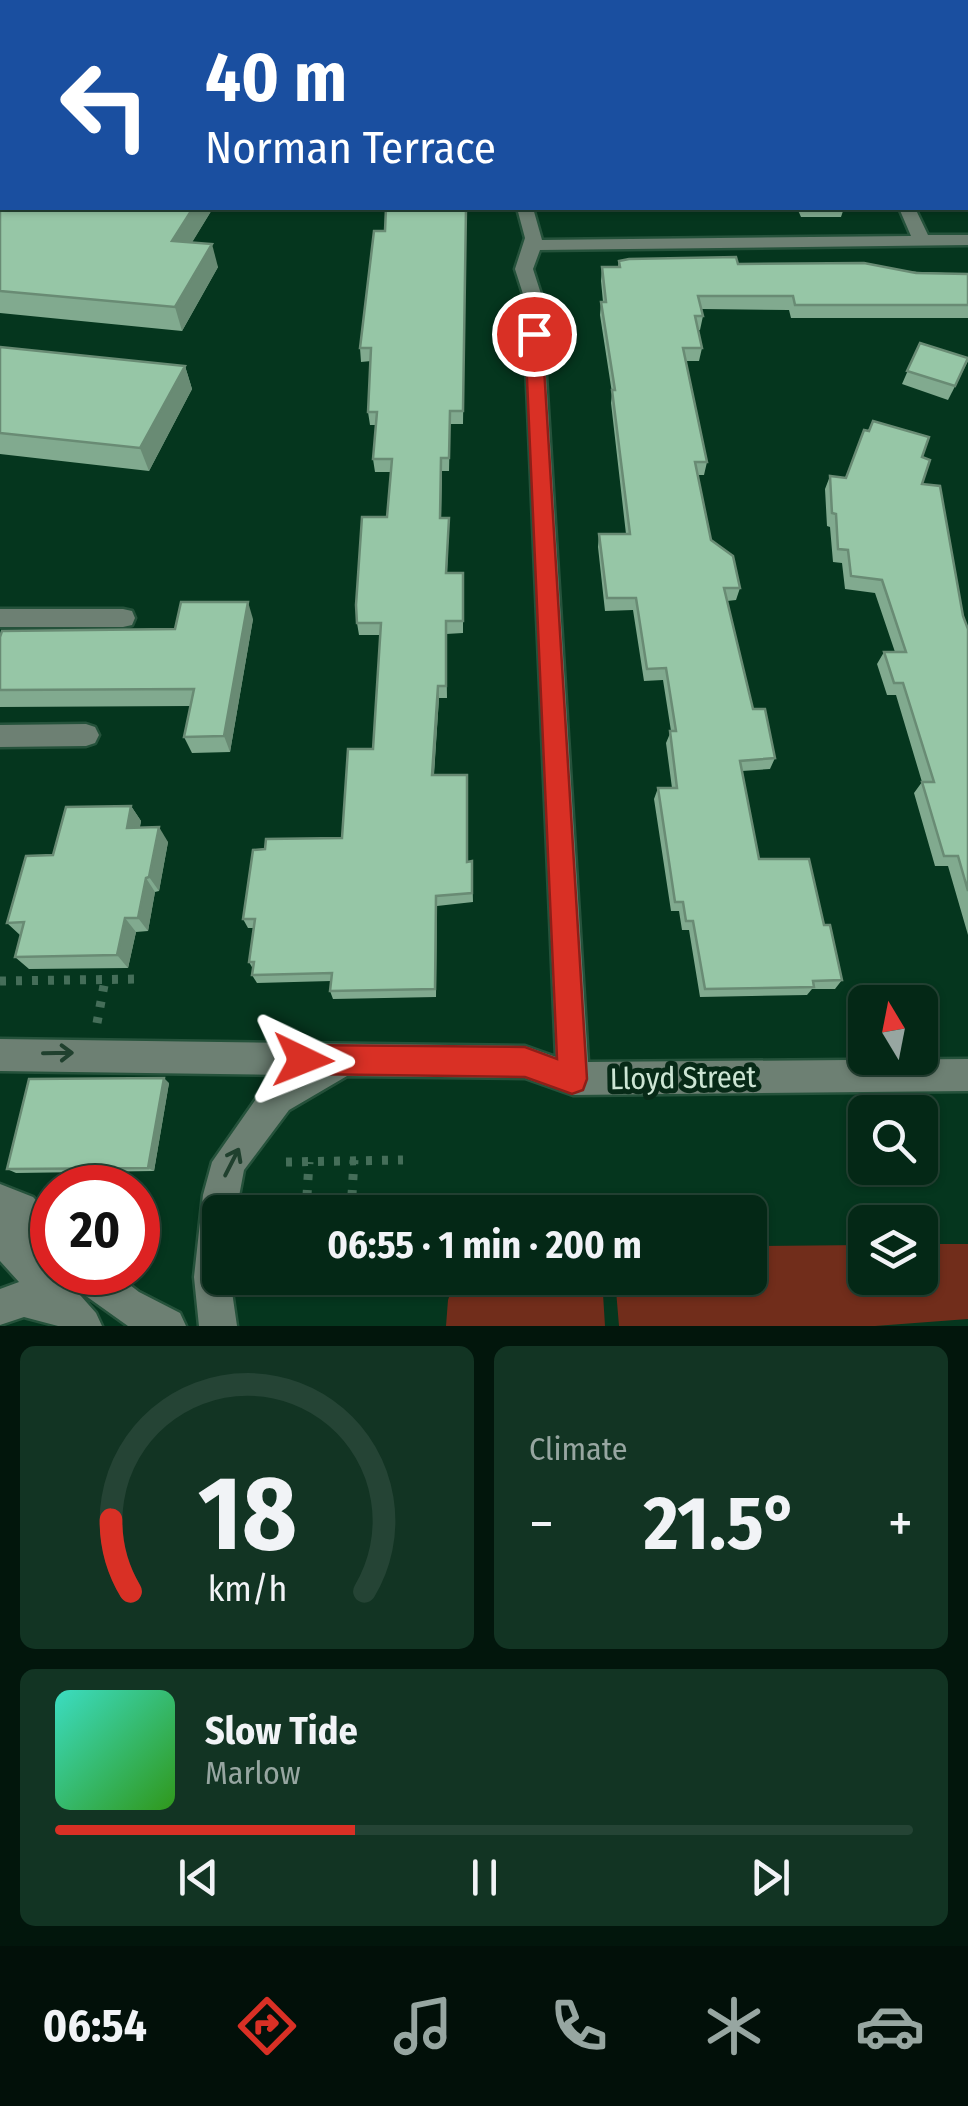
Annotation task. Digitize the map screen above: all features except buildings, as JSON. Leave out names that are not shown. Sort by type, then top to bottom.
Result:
[{"type":"street","points":[[526,210],[535,245],[524,269],[532,294],[572,1079]]},
{"type":"street","points":[[907,210],[922,240]]},
{"type":"street","points":[[535,245],[968,240]]},
{"type":"street","points":[[0,618],[123,618]]},
{"type":"street","points":[[0,736],[86,735]]},
{"type":"street","name":"Lloyd Street","points":[[0,1054],[525,1062],[572,1079],[968,1076]]},
{"type":"street","points":[[218,1326],[212,1276],[220,1194],[229,1162],[277,1098],[341,1061]]},
{"type":"street","points":[[0,1202],[20,1209],[30,1219]]},
{"type":"street","points":[[0,1234],[73,1316]]},
{"type":"street","points":[[113,1295],[167,1326]]},
{"type":"street","points":[[0,1308],[24,1299],[73,1316]]},
{"type":"path","points":[[99,1011],[105,980]]},
{"type":"path","points":[[0,981],[140,980]]},
{"type":"path","points":[[352,1195],[354,1160]]},
{"type":"path","points":[[286,1162],[403,1160]]},
{"type":"path","points":[[307,1195],[309,1162]]},
{"type":"shaded area","points":[[938,1244],[968,1244],[968,1319],[875,1326],[619,1326],[616,1295],[767,1295],[767,1246],[848,1245],[848,1295],[938,1295]]},
{"type":"shaded area","points":[[450,1295],[603,1295],[605,1326],[446,1326]]},
{"type":"route","points":[[303,1060],[525,1062],[572,1079],[534,334]]}]
